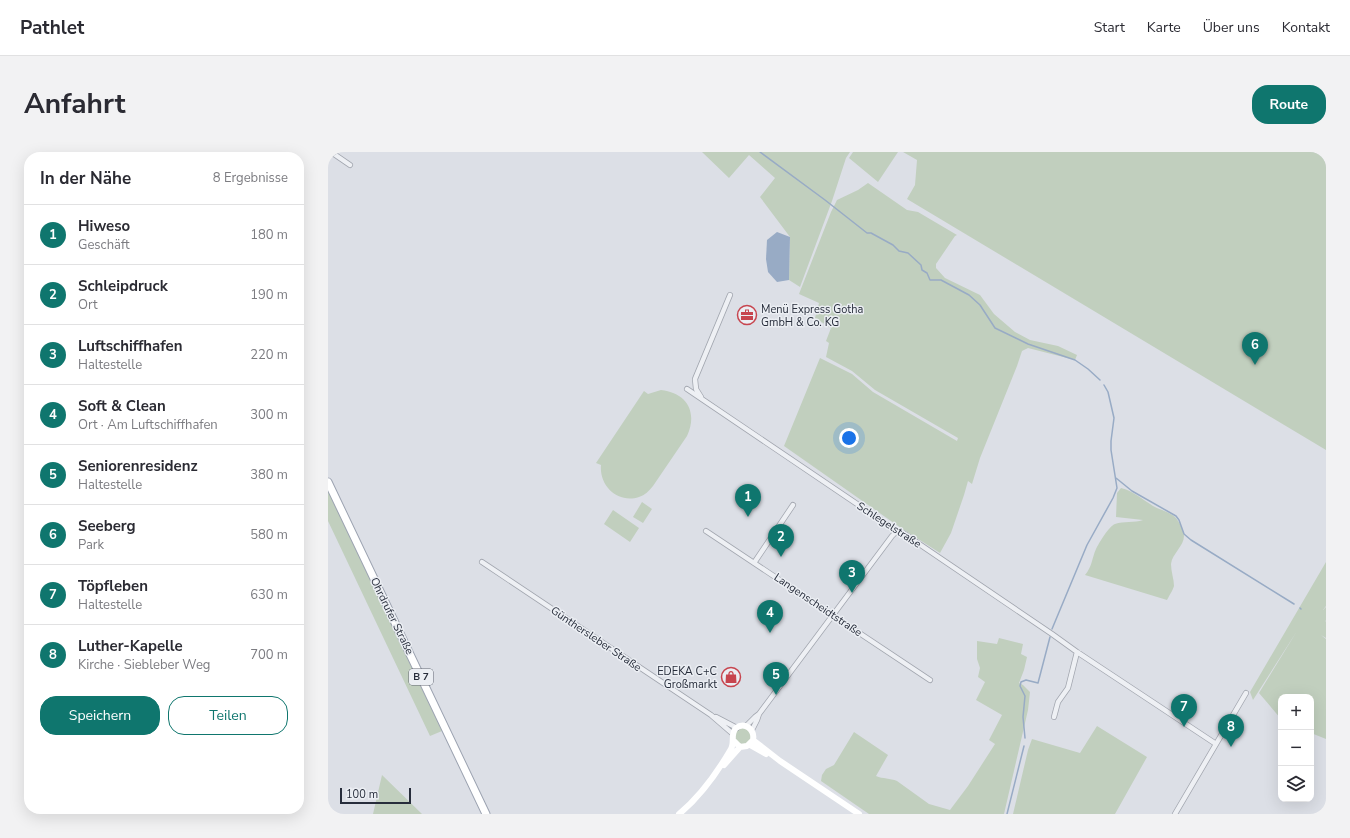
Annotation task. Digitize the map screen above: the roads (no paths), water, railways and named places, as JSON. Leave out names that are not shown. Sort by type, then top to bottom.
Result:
[{"type":"main road","name":"Ohrdrufer Straße","points":[[328,482],[486,814]]},
{"type":"main road","points":[[679,814],[701,792],[721,767],[732,747],[735,731],[743,726],[749,728],[754,735],[751,742],[747,746],[740,746],[734,741]]},
{"type":"main road","points":[[751,742],[859,814]]},
{"type":"main road","points":[[721,767],[740,746]]},
{"type":"street","points":[[331,152],[350,165]]},
{"type":"street","points":[[701,398],[696,389],[695,380],[730,295]]},
{"type":"street","name":"Schlegelstraße","points":[[687,389],[897,532],[903,533],[1077,652],[1216,744]]},
{"type":"street","points":[[754,563],[793,505]]},
{"type":"street","name":"Langenscheidtstraße","points":[[706,531],[930,680]]},
{"type":"street","points":[[749,728],[757,720],[759,714],[832,615],[892,536],[897,532]]},
{"type":"street","name":"Günthersleber Straße","points":[[482,562],[735,731]]},
{"type":"street","points":[[1054,717],[1058,702],[1068,688],[1077,652]]},
{"type":"street","points":[[1175,814],[1246,693]]},
{"type":"water","points":[[777,232],[790,237],[789,280],[777,282],[768,272],[766,259],[767,240]]},
{"type":"waterway","points":[[760,152],[867,233],[871,233],[893,245],[899,251],[908,253],[921,265],[922,270],[927,273],[930,280],[941,280],[969,295],[980,305],[995,328],[1028,344],[1075,360],[1100,380]]},
{"type":"waterway","points":[[1052,629],[1087,545],[1117,488],[1111,450],[1114,418],[1108,392],[1104,385]]},
{"type":"waterway","points":[[1116,478],[1132,491],[1176,516],[1184,534],[1191,540],[1294,604]]},
{"type":"waterway","points":[[1025,738],[1023,717],[1025,696],[1020,686],[1021,682],[1026,680],[1038,683],[1050,637]]},
{"type":"waterway","points":[[1007,814],[1024,746]]},
{"type":"place","name":"Menü Express Gotha GmbH & Co. KG","points":[[747,315]]},
{"type":"place","name":"Seeberg","points":[[1255,365]]},
{"type":"place","name":"Hiweso","points":[[748,517]]},
{"type":"place","name":"Schleipdruck","points":[[781,557]]},
{"type":"place","name":"Luftschiffhafen","points":[[852,593]]},
{"type":"place","name":"Soft & Clean","points":[[770,633]]},
{"type":"place","name":"EDEKA C+C Großmarkt","points":[[731,677]]},
{"type":"place","name":"Seniorenresidenz","points":[[776,695]]},
{"type":"place","name":"Töpfleben","points":[[1184,727]]},
{"type":"place","name":"Luther-Kapelle","points":[[1231,747]]}]
